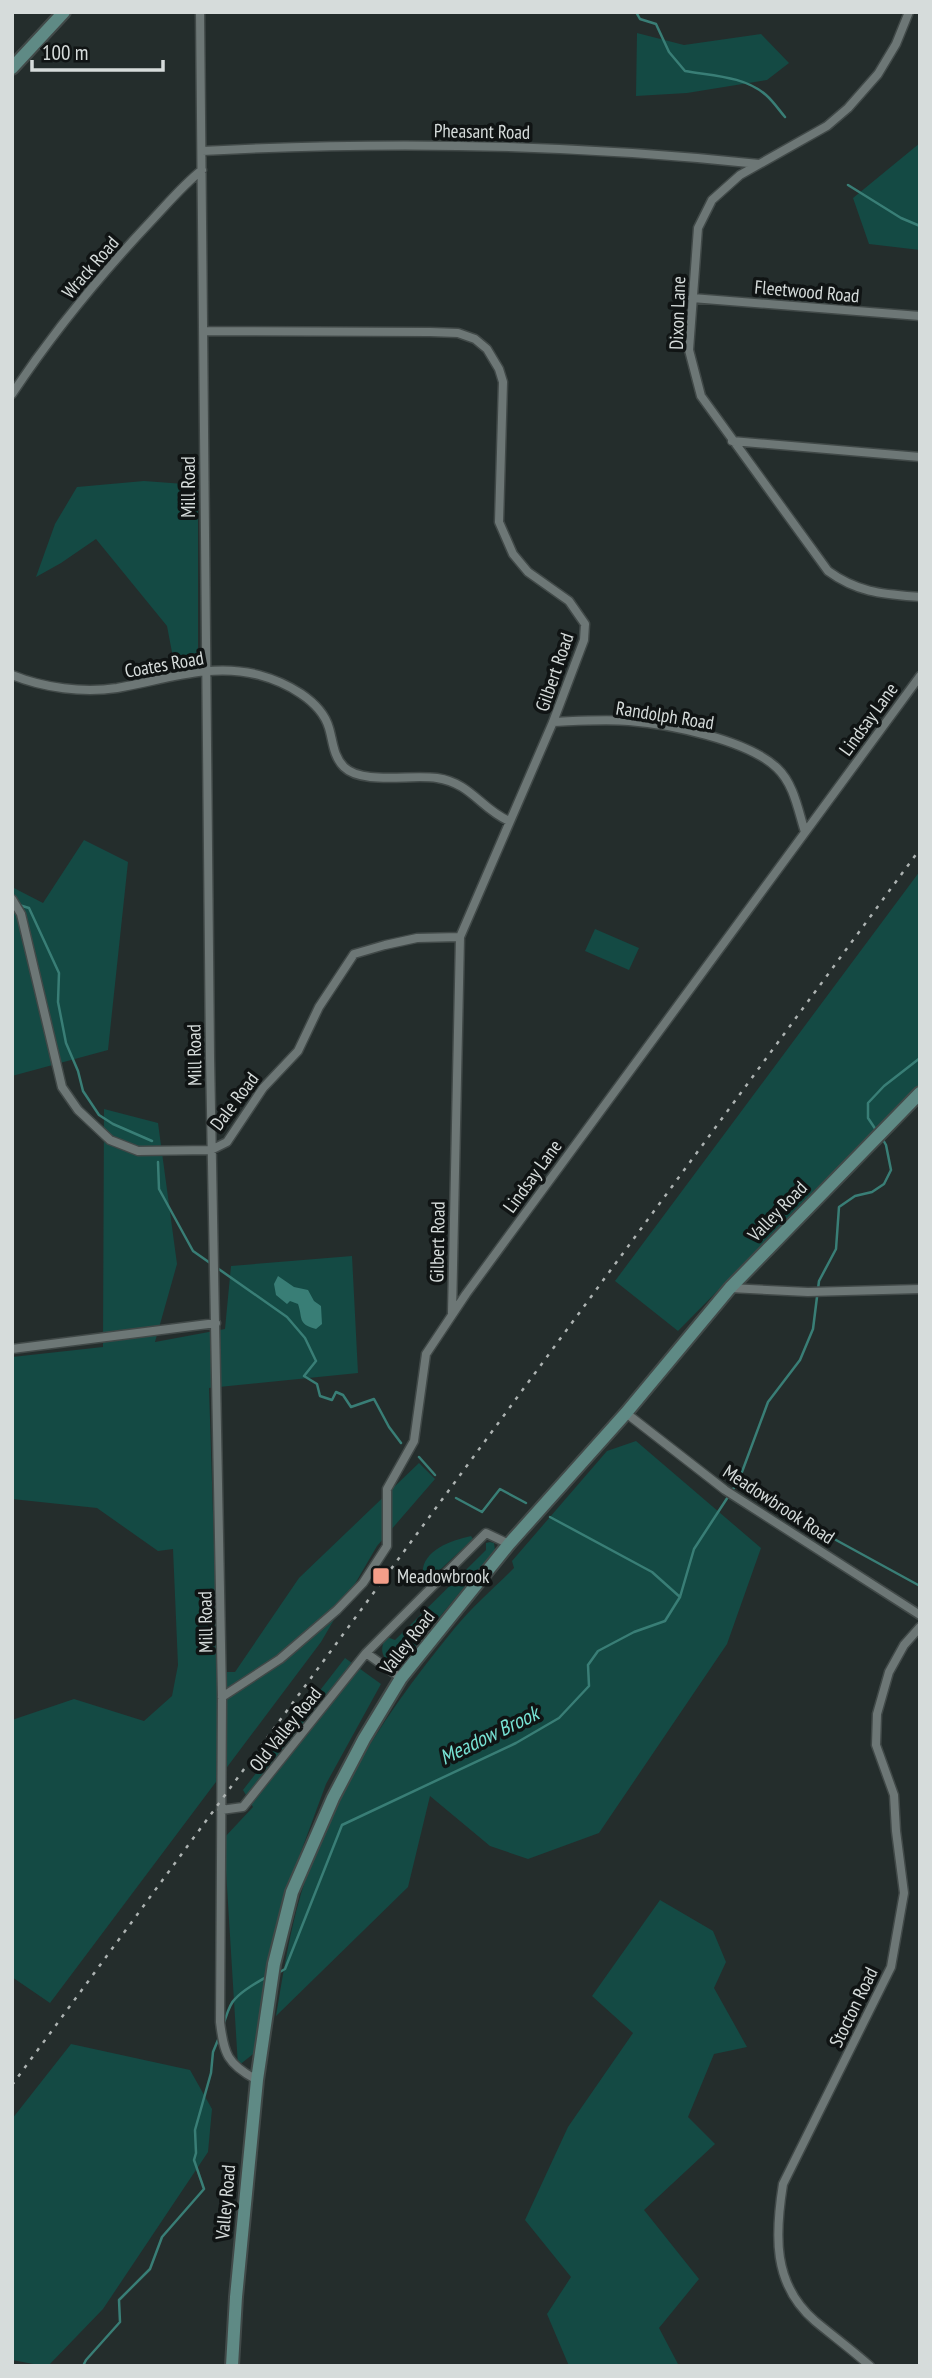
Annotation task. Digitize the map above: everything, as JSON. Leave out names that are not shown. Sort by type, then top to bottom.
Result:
[{"type":"main road","points":[[12,68],[64,12]]},
{"type":"main road","name":"Valley Road","points":[[232,2366],[257,2080],[274,1964],[292,1892],[333,1798],[364,1738],[401,1678],[509,1544],[626,1413],[730,1288],[920,1093]]},
{"type":"street","name":"Mill Road","points":[[200,12],[211,1150],[222,1698],[220,2022],[223,2049],[239,2071],[257,2080]]},
{"type":"street","name":"Dixon Lane","points":[[909,12],[896,44],[878,74],[856,100],[827,126],[740,175],[722,189],[704,213],[698,228],[689,351],[701,396],[828,571],[859,589],[920,597]]},
{"type":"street","name":"Pheasant Road","points":[[202,151],[500,145],[761,164]]},
{"type":"street","name":"Wrack Road","points":[[12,394],[38,355],[114,260],[202,170]]},
{"type":"street","name":"Fleetwood Road","points":[[692,298],[920,316]]},
{"type":"street","name":"Gilbert Road","points":[[203,331],[458,333],[475,339],[487,349],[499,369],[503,383],[499,523],[513,554],[528,572],[569,601],[585,624],[584,640],[553,722],[460,937],[452,1313]]},
{"type":"street","points":[[733,442],[920,457]]},
{"type":"street","name":"Coates Road","points":[[12,676],[40,684],[88,690],[116,688],[205,671],[257,674],[286,686],[317,707],[324,716],[338,759],[349,771],[375,776],[423,776],[450,781],[471,791],[493,812],[509,821]]},
{"type":"street","name":"Lindsay Lane","points":[[222,1698],[280,1659],[337,1610],[363,1583],[387,1546],[387,1489],[414,1441],[426,1354],[452,1313],[920,676]]},
{"type":"street","name":"Randolph Road","points":[[553,722],[639,723],[698,732],[757,754],[778,768],[792,788],[805,832]]},
{"type":"street","name":"Dale Road","points":[[12,899],[22,914],[62,1087],[78,1110],[110,1140],[138,1151],[211,1150],[227,1142],[263,1087],[298,1051],[319,1007],[354,954],[417,939],[460,937]]},
{"type":"street","points":[[730,1288],[808,1292],[920,1289]]},
{"type":"street","points":[[12,1349],[216,1323]]},
{"type":"street","name":"Meadowbrook Road","points":[[626,1413],[725,1490],[920,1615]]},
{"type":"street","name":"Old Valley Road","points":[[221,1810],[239,1809],[246,1804],[366,1653],[486,1533],[509,1544]]},
{"type":"street","name":"Stocton Road","points":[[870,2366],[813,2319],[792,2294],[777,2251],[777,2222],[783,2184],[891,1967],[904,1893],[894,1795],[876,1745],[877,1714],[889,1672],[904,1645],[920,1627]]},
{"type":"street","points":[[366,1653],[401,1678]]},
{"type":"shaded area","points":[[637,33],[684,45],[761,34],[789,63],[767,80],[687,93],[636,96]]},
{"type":"shaded area","points":[[920,143],[920,250],[869,244],[853,198]]},
{"type":"shaded area","points":[[144,481],[198,485],[198,666],[175,668],[167,626],[96,539],[36,577],[55,524],[77,487]]},
{"type":"shaded area","points":[[84,840],[128,862],[108,1050],[12,1076],[12,887],[43,903]]},
{"type":"shaded area","points":[[920,871],[920,1085],[678,1331],[615,1281]]},
{"type":"shaded area","points":[[595,929],[639,948],[629,970],[585,951]]},
{"type":"shaded area","points":[[104,1109],[158,1123],[177,1264],[155,1342],[225,1329],[231,1266],[352,1256],[358,1373],[209,1388],[218,1672],[235,1672],[299,1578],[419,1463],[435,1479],[377,1546],[321,1642],[50,2003],[12,1977],[12,1720],[74,1699],[144,1721],[172,1696],[178,1665],[173,1549],[158,1551],[97,1508],[12,1499],[12,1357],[103,1347]]},
{"type":"shaded area","points":[[278,1276],[294,1287],[308,1290],[314,1301],[321,1306],[322,1324],[316,1329],[303,1323],[298,1304],[290,1301],[287,1304],[276,1295],[274,1284]]},
{"type":"shaded area","points":[[636,1441],[761,1548],[727,1644],[599,1833],[528,1859],[490,1846],[430,1796],[408,1887],[276,2016],[301,1892],[334,1809],[369,1746],[454,1629],[514,1568],[512,1561],[607,1451]]},
{"type":"shaded area","points":[[471,1536],[473,1539],[427,1582],[424,1581],[423,1571],[429,1556],[444,1545]]},
{"type":"shaded area","points":[[486,1543],[494,1543],[495,1550],[404,1660],[388,1661],[382,1648],[387,1637],[395,1640],[486,1550]]},
{"type":"shaded area","points":[[345,1658],[381,1684],[326,1784],[285,1895],[257,2051],[238,2066],[224,1838],[253,1807],[243,1790]]},
{"type":"shaded area","points":[[660,1900],[713,1931],[726,1962],[714,1988],[747,2047],[714,2054],[688,2117],[715,2144],[644,2210],[699,2279],[659,2328],[679,2366],[569,2366],[547,2314],[571,2277],[525,2220],[568,2127],[633,2033],[592,1996]]},
{"type":"shaded area","points":[[71,2044],[190,2070],[212,2109],[208,2152],[103,2309],[48,2366],[44,2366],[12,2360],[12,2119]]},
{"type":"waterway","points":[[636,12],[640,19],[656,24],[669,52],[685,71],[748,84],[766,95],[785,117]]},
{"type":"waterway","points":[[848,185],[901,218],[920,226]]},
{"type":"waterway","points":[[19,905],[29,908],[59,973],[58,1002],[66,1043],[83,1091],[99,1115],[152,1141]]},
{"type":"waterway","name":"Meadow Brook","points":[[876,1130],[868,1118],[868,1103],[884,1086],[920,1058]]},
{"type":"waterway","name":"Meadow Brook","points":[[278,1973],[285,1969],[342,1825],[516,1743],[559,1718],[589,1686],[588,1665],[598,1651],[634,1632],[665,1621],[680,1597],[694,1549],[739,1480],[768,1402],[800,1360],[813,1329],[819,1281],[836,1249],[839,1207],[855,1196],[872,1192],[884,1184],[891,1170],[882,1138]]},
{"type":"waterway","points":[[158,1162],[159,1189],[193,1251],[287,1317],[305,1338],[316,1361],[304,1376],[317,1384],[320,1396],[332,1400],[336,1392],[343,1395],[351,1407],[374,1399],[401,1443]]},
{"type":"waterway","points":[[419,1457],[435,1475]]},
{"type":"waterway","points":[[739,1480],[825,1534],[920,1586]]},
{"type":"waterway","points":[[456,1498],[482,1512],[500,1489],[526,1503]]},
{"type":"waterway","points":[[550,1517],[652,1572],[680,1597]]},
{"type":"waterway","name":"Meadow Brook","points":[[223,2025],[235,1999],[269,1976]]},
{"type":"waterway","name":"Meadow Brook","points":[[83,2366],[120,2322],[119,2300],[150,2269],[162,2237],[204,2189],[194,2160],[195,2130],[211,2073],[213,2052],[220,2035]]},
{"type":"railway","points":[[12,2085],[920,849]]},
{"type":"place","name":"Meadowbrook","points":[[381,1576]]}]
